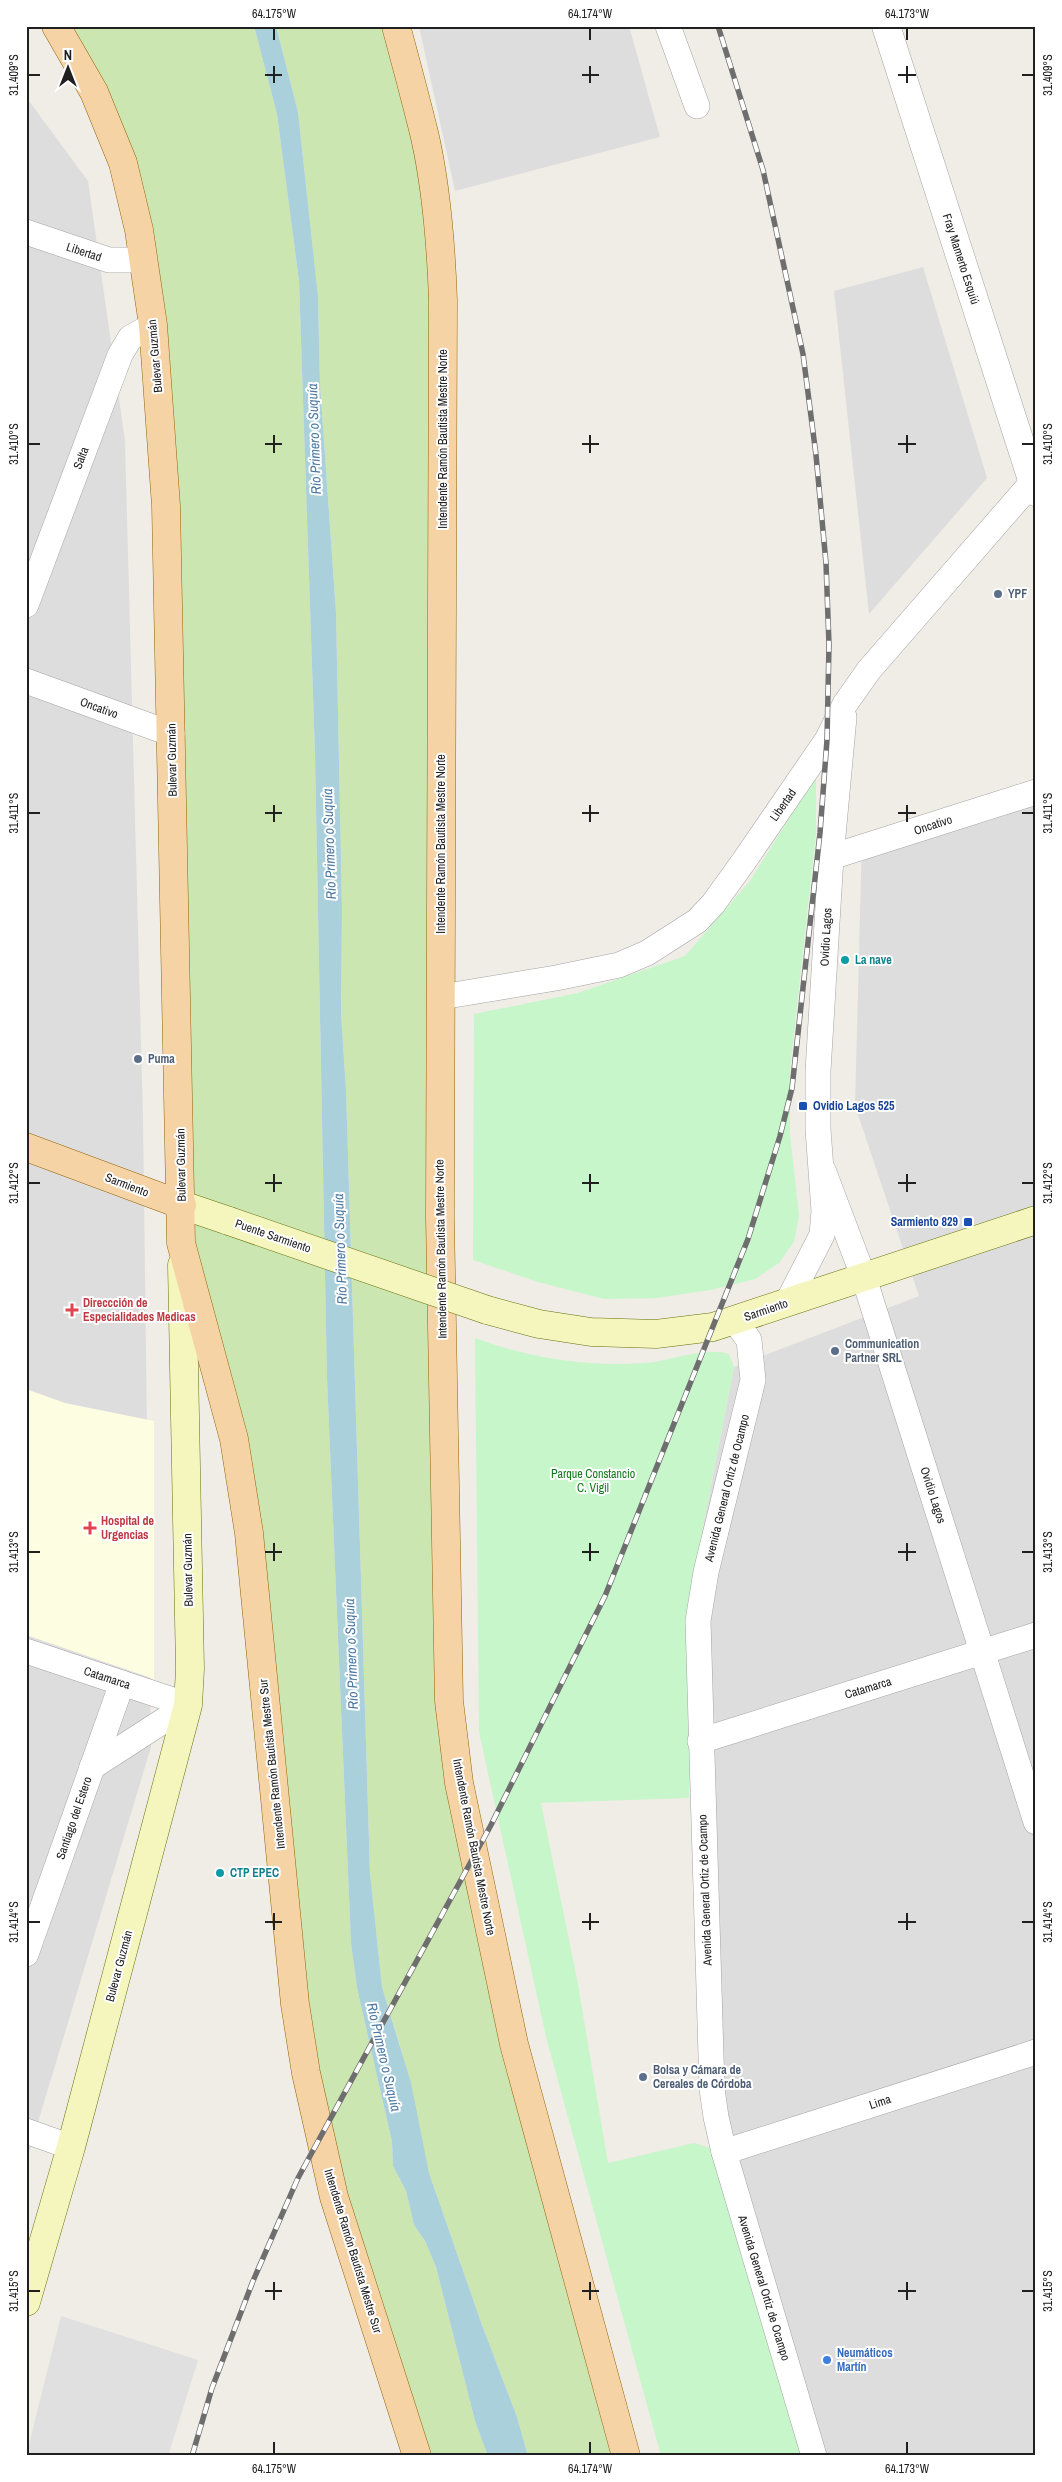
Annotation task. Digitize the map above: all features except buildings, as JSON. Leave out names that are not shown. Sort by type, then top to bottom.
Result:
[{"type":"main road","name":"Bulevar Guzmán","points":[[26,2302],[71,2147],[188,1705],[190,1669],[182,1205],[166,506],[153,325],[144,260],[132,198],[112,133],[94,92],[56,26]]},
{"type":"main road","name":"Intendente Ramón Bautista Mestre Norte","points":[[396,26],[425,138],[441,249],[444,300],[440,1218],[449,1691],[459,1783],[514,2044],[626,2456]]},
{"type":"main road","name":"Sarmiento","points":[[26,1147],[182,1205],[229,1220]]},
{"type":"main road","name":"Puente Sarmiento","points":[[229,1220],[488,1310]]},
{"type":"main road","name":"Sarmiento","points":[[488,1310],[539,1324],[591,1332],[656,1334],[713,1326],[735,1321],[1036,1220]]},
{"type":"main road","name":"Intendente Ramón Bautista Mestre Sur","points":[[182,1243],[234,1439],[249,1533],[295,2004],[306,2073],[334,2197],[417,2456]]},
{"type":"street","points":[[668,26],[697,106]]},
{"type":"street","name":"Fray Mamerto Esquiú","points":[[886,26],[1034,484]]},
{"type":"street","name":"Libertad","points":[[26,232],[109,260],[144,260]]},
{"type":"street","name":"Salta","points":[[26,605],[120,355],[130,338],[153,325]]},
{"type":"street","name":"Libertad","points":[[441,997],[556,978],[619,965],[647,953],[697,921],[718,896],[811,764],[827,740],[846,704],[869,670],[1034,484]]},
{"type":"street","name":"Oncativo","points":[[26,682],[172,734]]},
{"type":"street","name":"Ovidio Lagos","points":[[788,1302],[822,1234],[824,1210],[823,1170],[818,1129],[818,1071],[831,857],[846,704]]},
{"type":"street","name":"Oncativo","points":[[831,857],[1036,792]]},
{"type":"street","name":"Ovidio Lagos","points":[[823,1170],[864,1278],[1036,1822]]},
{"type":"street","name":"Avenida General Ortiz de Ocampo","points":[[735,1321],[749,1340],[753,1380],[706,1572],[698,1621],[700,1741],[712,2089],[724,2152],[814,2456]]},
{"type":"street","name":"Catamarca","points":[[700,1741],[1036,1635]]},
{"type":"street","name":"Catamarca","points":[[26,1651],[188,1705]]},
{"type":"street","name":"Santiago del Estero","points":[[26,1954],[122,1683]]},
{"type":"street","points":[[92,1767],[188,1705]]},
{"type":"street","name":"Lima","points":[[724,2152],[1036,2052]]},
{"type":"street","points":[[26,2131],[71,2147]]},
{"type":"shaded area","points":[[419,26],[629,26],[660,137],[455,191]]},
{"type":"shaded area","points":[[26,97],[88,181],[125,441],[143,1117],[151,1747],[26,2162]]},
{"type":"shaded area","points":[[923,267],[987,478],[869,614],[834,291]]},
{"type":"shaded area","points":[[1036,781],[1036,2456],[825,2456],[726,2114],[714,1873],[694,1573],[734,1367],[919,1296],[855,1106],[862,839]]},
{"type":"shaded area","name":"Hospital de Urgencias","points":[[26,1389],[65,1403],[154,1421],[154,1679],[26,1635]]},
{"type":"shaded area","points":[[61,2316],[198,2360],[168,2456],[26,2456]]},
{"type":"green space","points":[[56,26],[254,26],[277,114],[299,281],[315,755],[327,1379],[351,1943],[357,1988],[392,2142],[393,2166],[406,2191],[414,2225],[425,2241],[436,2267],[475,2421],[488,2456],[417,2456],[306,2073],[249,1533],[181,1243],[172,734],[139,230]]},
{"type":"green space","points":[[276,26],[396,26],[435,197],[459,1783],[626,2456],[528,2456],[517,2417],[482,2325],[429,2173],[401,2049],[382,1987],[370,1873],[346,1090],[341,1013],[342,911],[336,612],[320,384],[318,296],[298,112]]},
{"type":"green space","points":[[816,775],[816,834],[790,1069],[790,1134],[799,1216],[794,1242],[779,1263],[755,1279],[711,1290],[656,1298],[604,1299],[538,1282],[473,1260],[474,1014],[578,993],[685,956],[750,881]]},
{"type":"green space","name":"Parque Constancio C. Vigil","points":[[475,1338],[537,1356],[602,1364],[655,1362],[699,1353],[720,1352],[729,1354],[734,1367],[694,1573],[689,1798],[541,1803],[577,1979],[608,2163],[694,2143],[724,2152],[814,2456],[661,2456],[546,2037],[479,1732]]},
{"type":"water","name":"Río Primero o Suquía","points":[[254,26],[276,26],[298,112],[318,296],[320,384],[336,612],[342,911],[341,1013],[346,1090],[370,1873],[382,1987],[411,2083],[429,2173],[482,2325],[517,2417],[528,2456],[488,2456],[475,2421],[436,2267],[425,2241],[414,2225],[406,2191],[393,2166],[392,2142],[357,1988],[351,1943],[327,1379],[315,755],[299,281],[277,114]]},
{"type":"railway","points":[[192,2456],[212,2388],[253,2281],[298,2178],[491,1825],[605,1596],[748,1239],[780,1136],[792,1088],[820,833],[827,740],[829,645],[826,563],[816,455],[803,354],[763,170],[718,26]]},
{"type":"place","name":"YPF","points":[[998,594]]},
{"type":"place","name":"La nave","points":[[845,960]]},
{"type":"place","name":"Puma","points":[[138,1059]]},
{"type":"place","name":"Ovidio Lagos 525","points":[[803,1106]]},
{"type":"place","name":"Sarmiento 829","points":[[968,1222]]},
{"type":"place","name":"Direccción de Especialidades Medicas","points":[[72,1310]]},
{"type":"place","name":"Communication Partner SRL","points":[[835,1351]]},
{"type":"place","name":"Hospital de Urgencias","points":[[90,1528]]},
{"type":"place","name":"CTP EPEC","points":[[220,1873]]},
{"type":"place","name":"Bolsa y Cámara de Cereales de Córdoba","points":[[643,2077]]},
{"type":"place","name":"Neumáticos Martín","points":[[827,2360]]}]
